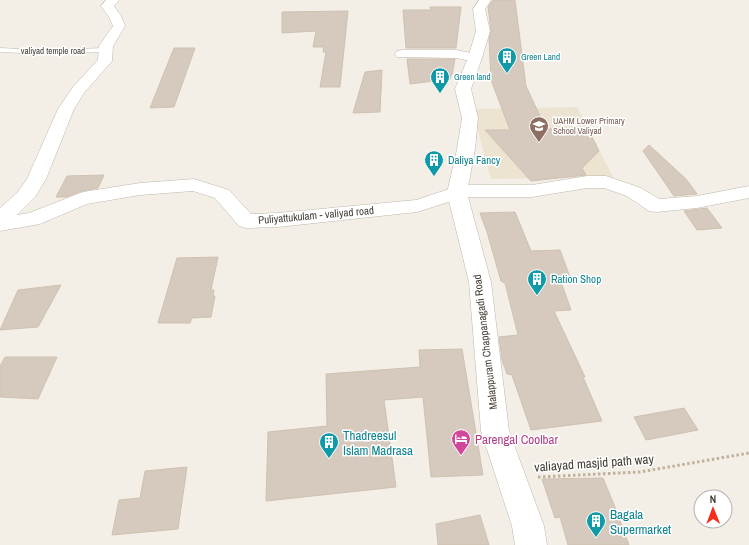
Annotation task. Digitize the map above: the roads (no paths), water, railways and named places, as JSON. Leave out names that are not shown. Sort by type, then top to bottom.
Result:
[{"type":"street","points":[[0,218],[15,206],[30,189],[55,138],[67,109],[91,75],[105,61],[106,46],[119,26],[115,16],[107,6],[113,0]]},
{"type":"street","name":"Malappuram Chappanagadi Road","points":[[485,0],[479,9],[483,31],[475,58],[463,89],[470,118],[466,149],[457,192],[480,282],[495,431],[528,526],[531,545]]},
{"type":"street","points":[[402,54],[456,54],[475,58]]},
{"type":"street","points":[[457,192],[532,191],[587,182],[606,182],[634,192],[656,206],[698,202],[749,192]]},
{"type":"street","name":"Puliyattukulam - valiyad road","points":[[0,224],[33,218],[83,198],[140,189],[194,185],[222,194],[246,221],[278,220],[417,206],[457,192]]},
{"type":"lane","name":"valiyad temple road","points":[[0,50],[43,52],[106,50]]},
{"type":"place","name":"Green Land","points":[[507,74]]},
{"type":"place","name":"Green land","points":[[440,94]]},
{"type":"place","name":"UAHM Lower Primary School Valiyad","points":[[539,143]]},
{"type":"place","name":"Daliya Fancy","points":[[434,177]]},
{"type":"place","name":"Ration Shop","points":[[537,296]]},
{"type":"place","name":"Parengal Coolbar","points":[[461,456]]},
{"type":"place","name":"Thadreesul Islam Madrasa","points":[[329,459]]},
{"type":"place","name":"Bagala Supermarket","points":[[596,538]]}]
